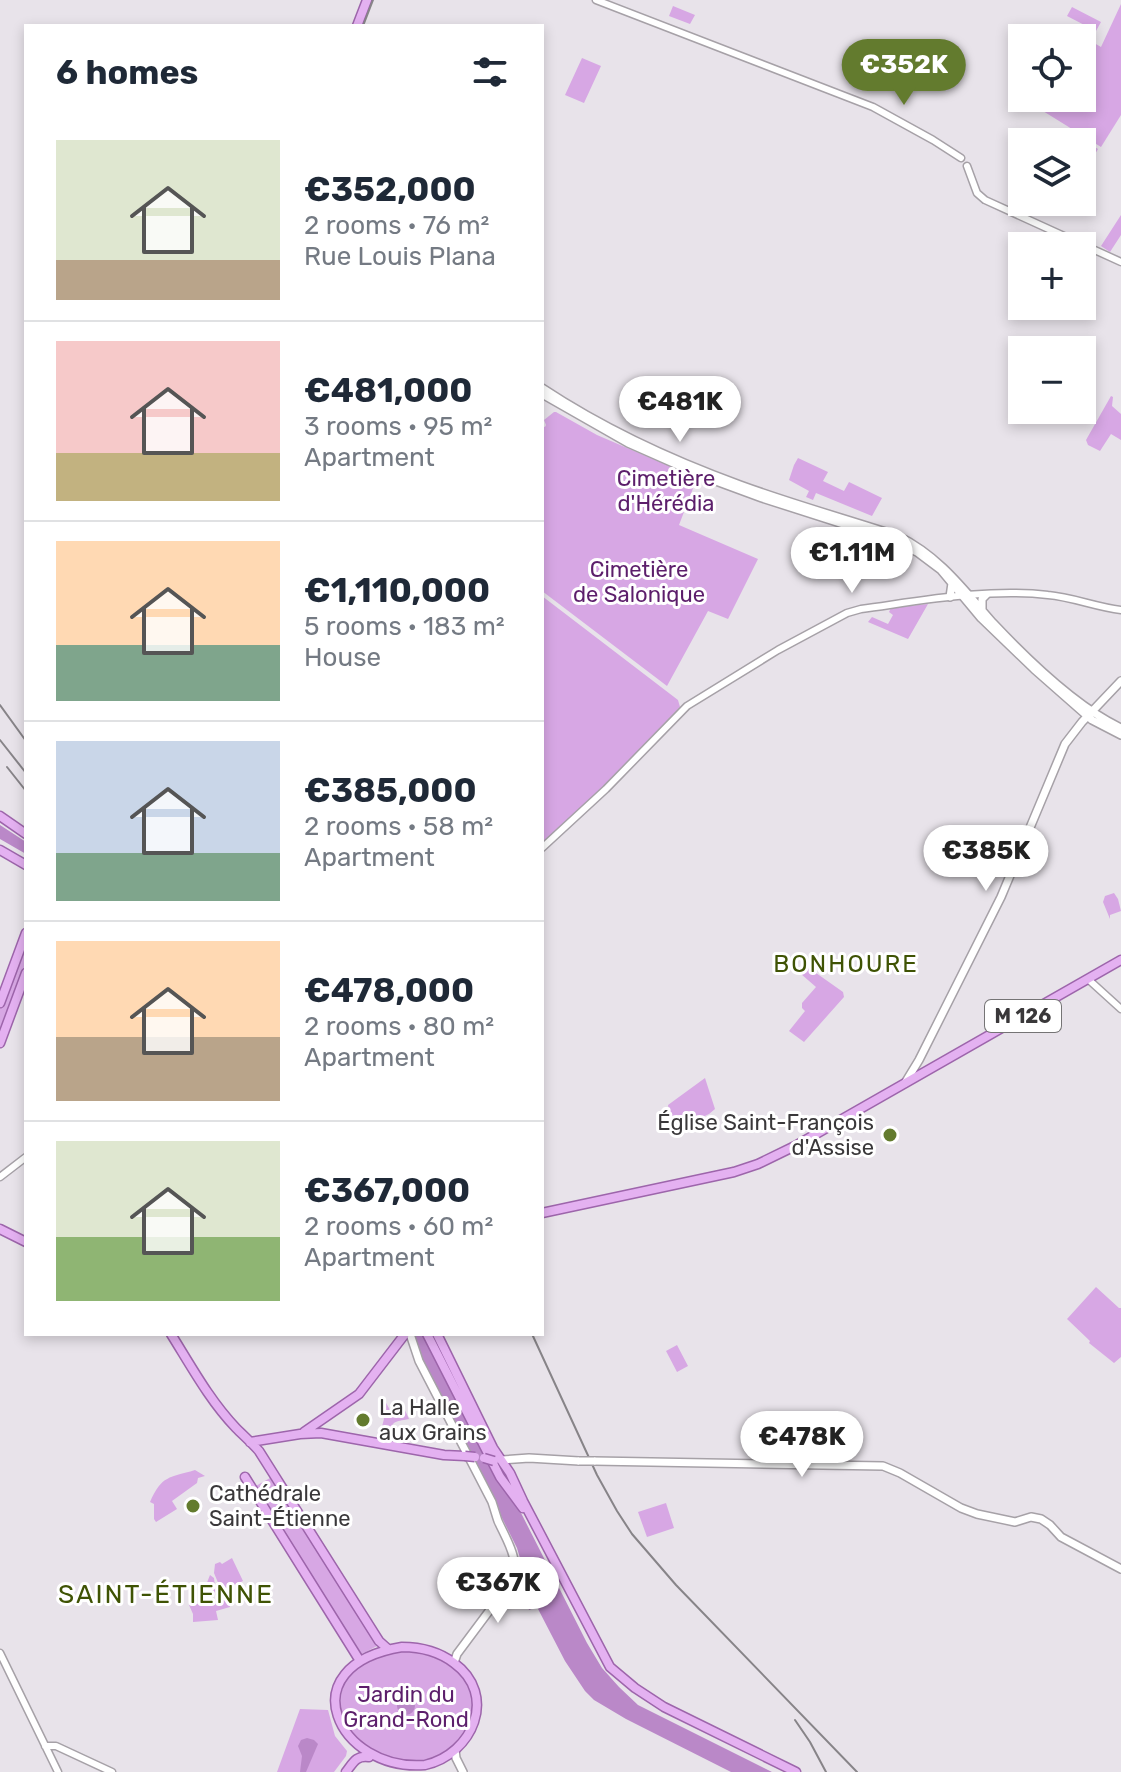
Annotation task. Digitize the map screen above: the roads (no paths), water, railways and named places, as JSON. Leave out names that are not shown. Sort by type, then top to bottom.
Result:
[{"type":"main road","points":[[355,24],[364,0]]},
{"type":"main road","points":[[544,389],[627,436],[697,468],[763,493],[898,536],[919,547],[940,563],[1016,653],[1090,714],[1121,735]]},
{"type":"main road","points":[[544,395],[628,443],[692,472],[906,545],[930,561],[1090,714]]},
{"type":"main road","points":[[950,597],[952,583]]},
{"type":"main road","points":[[982,610],[982,599],[986,595]]},
{"type":"main road","points":[[920,1070],[998,904],[1060,752],[1077,728],[1121,681]]},
{"type":"main road","points":[[1100,704],[1105,724]]},
{"type":"main road","points":[[1077,728],[1105,724],[1121,728]]},
{"type":"main road","points":[[0,816],[24,833]]},
{"type":"main road","points":[[0,850],[24,864]]},
{"type":"main road","points":[[0,1003],[24,938]]},
{"type":"main road","name":"M 126","points":[[544,1213],[752,1167],[784,1152],[905,1083],[920,1070],[1121,960]]},
{"type":"main road","points":[[0,1043],[24,978]]},
{"type":"main road","points":[[0,1232],[24,1244]]},
{"type":"main road","points":[[175,1336],[214,1396],[259,1451],[379,1641],[388,1649]]},
{"type":"main road","points":[[300,1434],[315,1427],[362,1392],[404,1336]]},
{"type":"main road","points":[[407,1336],[492,1502],[510,1544],[515,1570],[513,1578],[455,1656],[454,1663]]},
{"type":"main road","points":[[428,1336],[500,1477],[531,1517]]},
{"type":"main road","points":[[438,1336],[493,1456],[510,1473],[545,1540]]},
{"type":"main road","points":[[337,1410],[335,1423],[341,1436]]},
{"type":"main road","points":[[250,1442],[321,1433],[444,1455],[579,1461],[883,1466],[977,1514],[1015,1522],[1031,1517],[1041,1519],[1061,1537],[1121,1569]]},
{"type":"main road","points":[[245,1477],[360,1661]]},
{"type":"main road","points":[[521,1497],[607,1662],[617,1673],[664,1707],[796,1772]]},
{"type":"main road","points":[[346,1772],[356,1759],[363,1756],[392,1766],[426,1769],[466,1740],[475,1720],[476,1703],[468,1678],[454,1663],[431,1651],[414,1647],[388,1649],[360,1661],[342,1679],[335,1700],[338,1722],[345,1737],[369,1757]]},
{"type":"main road","points":[[631,1683],[803,1772]]},
{"type":"main road","points":[[354,1747],[356,1759]]},
{"type":"main road","points":[[455,1750],[463,1772]]},
{"type":"street","points":[[596,0],[873,107],[961,158],[966,156],[970,159],[967,166],[974,188],[985,200],[1121,262]]},
{"type":"street","points":[[544,846],[606,789],[682,710],[764,658],[851,611],[966,595],[1049,595],[1121,610]]},
{"type":"street","points":[[1089,980],[1121,1009]]},
{"type":"street","points":[[0,1177],[24,1158]]},
{"type":"street","points":[[0,1653],[57,1770]]},
{"type":"street","points":[[45,1746],[56,1746],[112,1772]]},
{"type":"railway","points":[[364,24],[373,0]]},
{"type":"railway","points":[[0,705],[24,738]]},
{"type":"railway","points":[[0,740],[24,770]]},
{"type":"railway","points":[[7,767],[24,788]]},
{"type":"railway","points":[[533,1336],[597,1475],[632,1534],[676,1585],[857,1772]]},
{"type":"railway","points":[[795,1720],[826,1772]]},
{"type":"place","name":"Église Saint-François d'Assise","points":[[890,1135]]},
{"type":"place","name":"La Halle aux Grains","points":[[363,1420]]},
{"type":"place","name":"Cathédrale Saint-Étienne","points":[[193,1506]]},
{"type":"district","name":"BONHOURE","points":[[846,964]]},
{"type":"district","name":"SAINT-ÉTIENNE","points":[[166,1594]]},
{"type":"park label","name":"Cimetière d'Hérédia","points":[[666,490]]},
{"type":"park label","name":"Cimetière de Salonique","points":[[639,582]]},
{"type":"park label","name":"Jardin du Grand-Rond","points":[[406,1706]]}]
